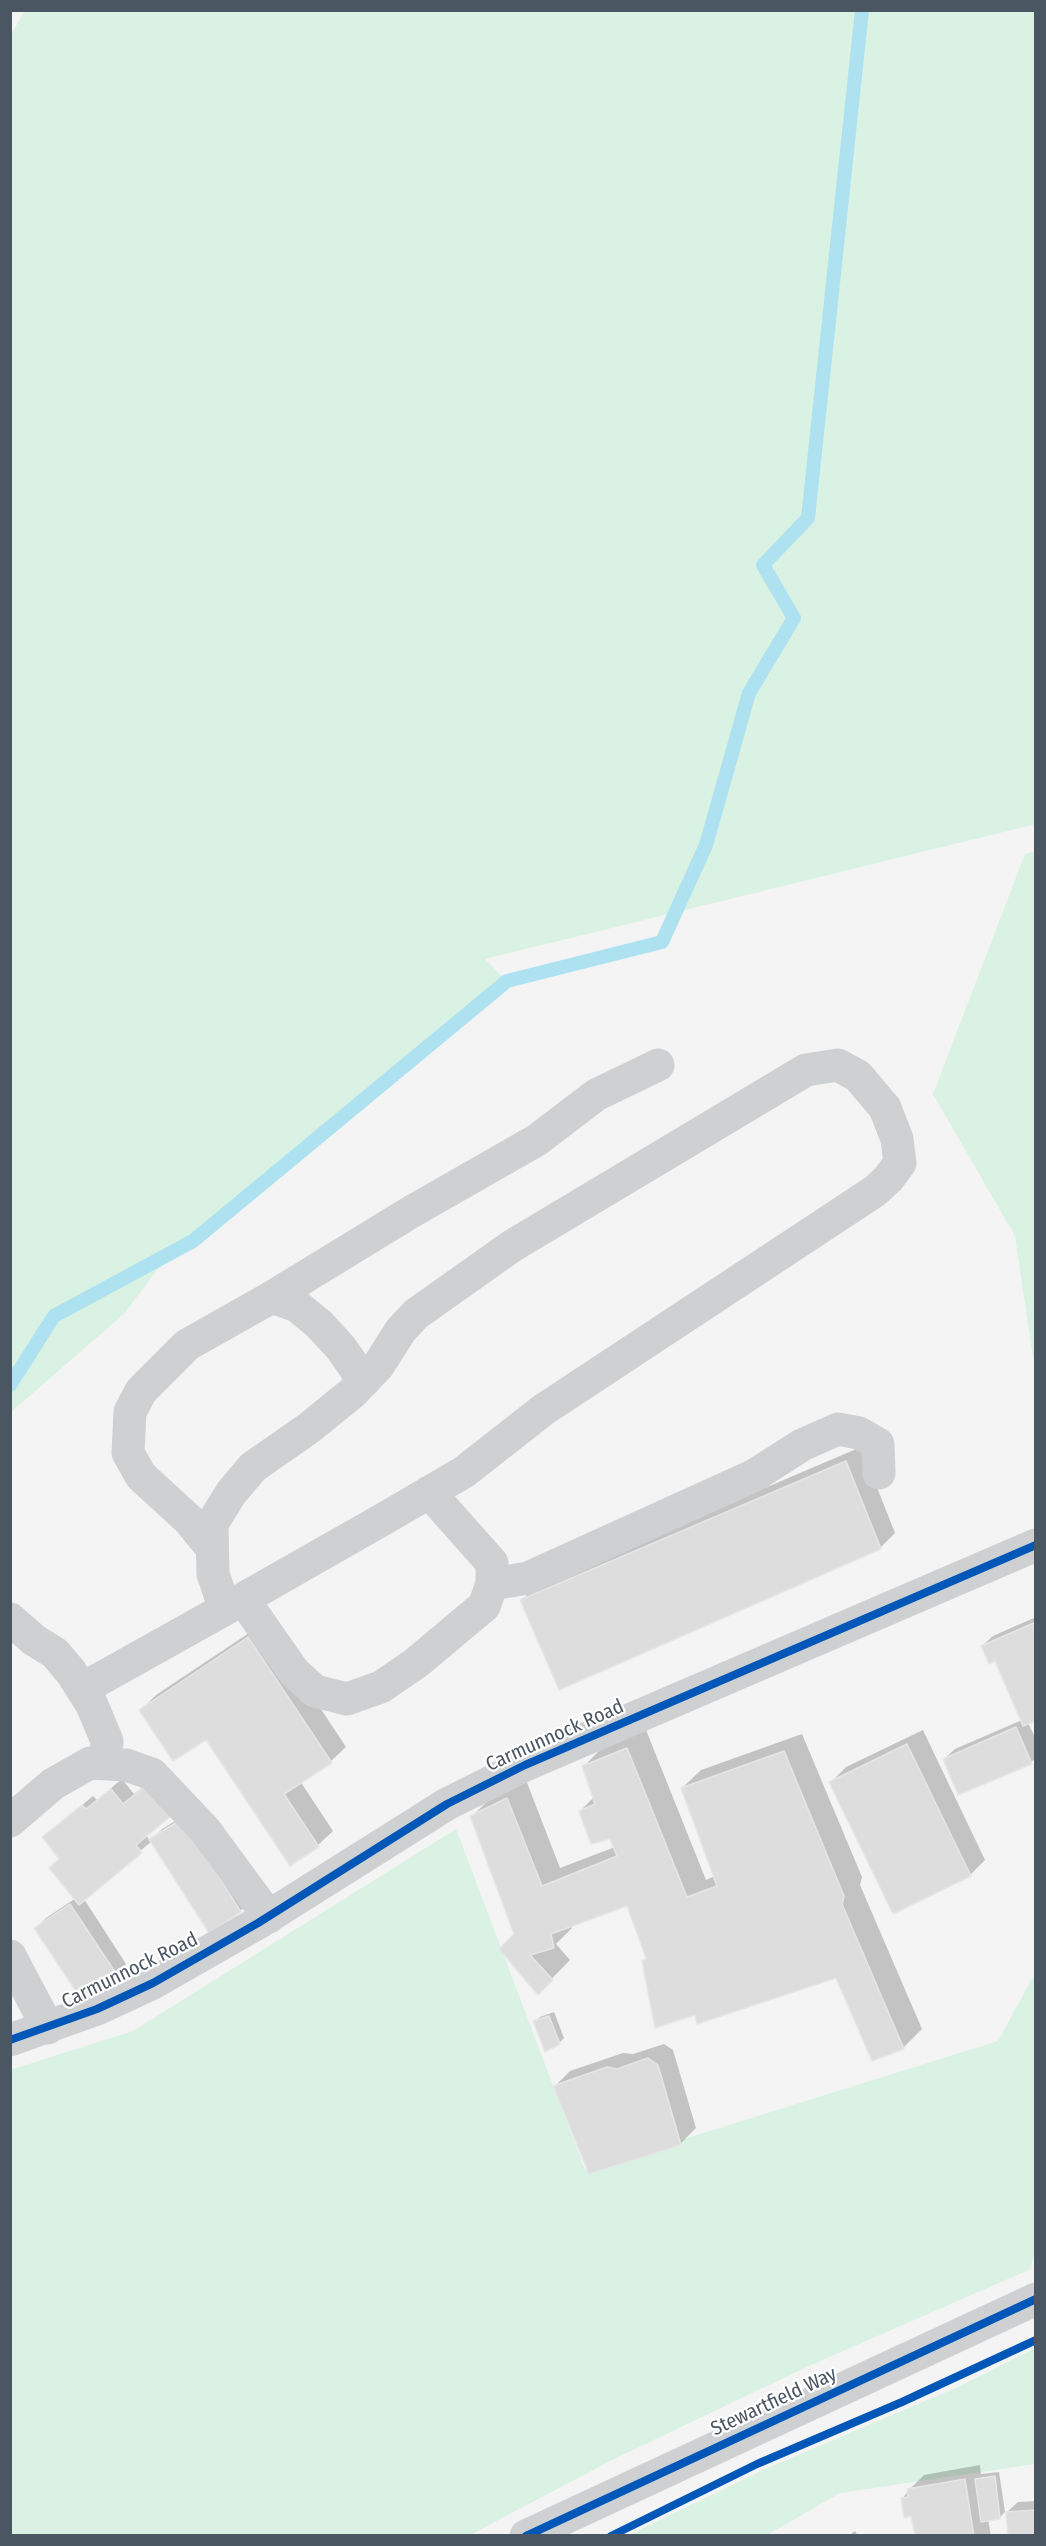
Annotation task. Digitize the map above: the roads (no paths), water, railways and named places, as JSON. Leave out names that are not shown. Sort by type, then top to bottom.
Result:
[{"type":"street","points":[[211,1547],[189,1520],[141,1476],[128,1453],[130,1412],[141,1391],[188,1346],[411,1212],[537,1140],[597,1095],[658,1065]]},
{"type":"street","points":[[82,1689],[234,1604],[429,1492],[464,1472],[543,1410],[677,1323],[888,1179],[900,1163],[897,1139],[885,1108],[858,1076],[838,1065],[806,1070],[512,1246],[416,1314],[401,1330],[378,1366],[364,1381],[309,1428],[253,1467],[231,1493],[212,1524],[213,1574],[234,1604],[294,1672],[315,1691],[347,1699],[381,1687],[416,1663],[484,1606],[492,1584],[492,1563],[429,1492]]},
{"type":"street","points":[[272,1297],[297,1306],[319,1324],[341,1348],[364,1381]]},
{"type":"street","points":[[492,1584],[528,1578],[755,1475],[802,1445],[838,1429],[859,1433],[878,1444],[879,1473]]},
{"type":"street","name":"Carmunnock Road","points":[[10,2040],[97,2009],[153,1983],[269,1917],[447,1804],[525,1765],[1035,1545]]},
{"type":"street","points":[[10,1619],[34,1640],[55,1653],[82,1689],[92,1705],[107,1740],[106,1764]]},
{"type":"street","points":[[10,1821],[53,1784],[90,1763],[126,1766],[152,1774],[205,1830],[269,1917]]},
{"type":"street","points":[[10,1956],[48,2028]]},
{"type":"street","name":"Stewartfield Way","points":[[526,2535],[1035,2299]]},
{"type":"waterway","points":[[10,1385],[54,1316],[193,1241],[507,981],[662,942],[706,845],[749,693],[794,618],[763,565],[808,518],[862,10]]}]
